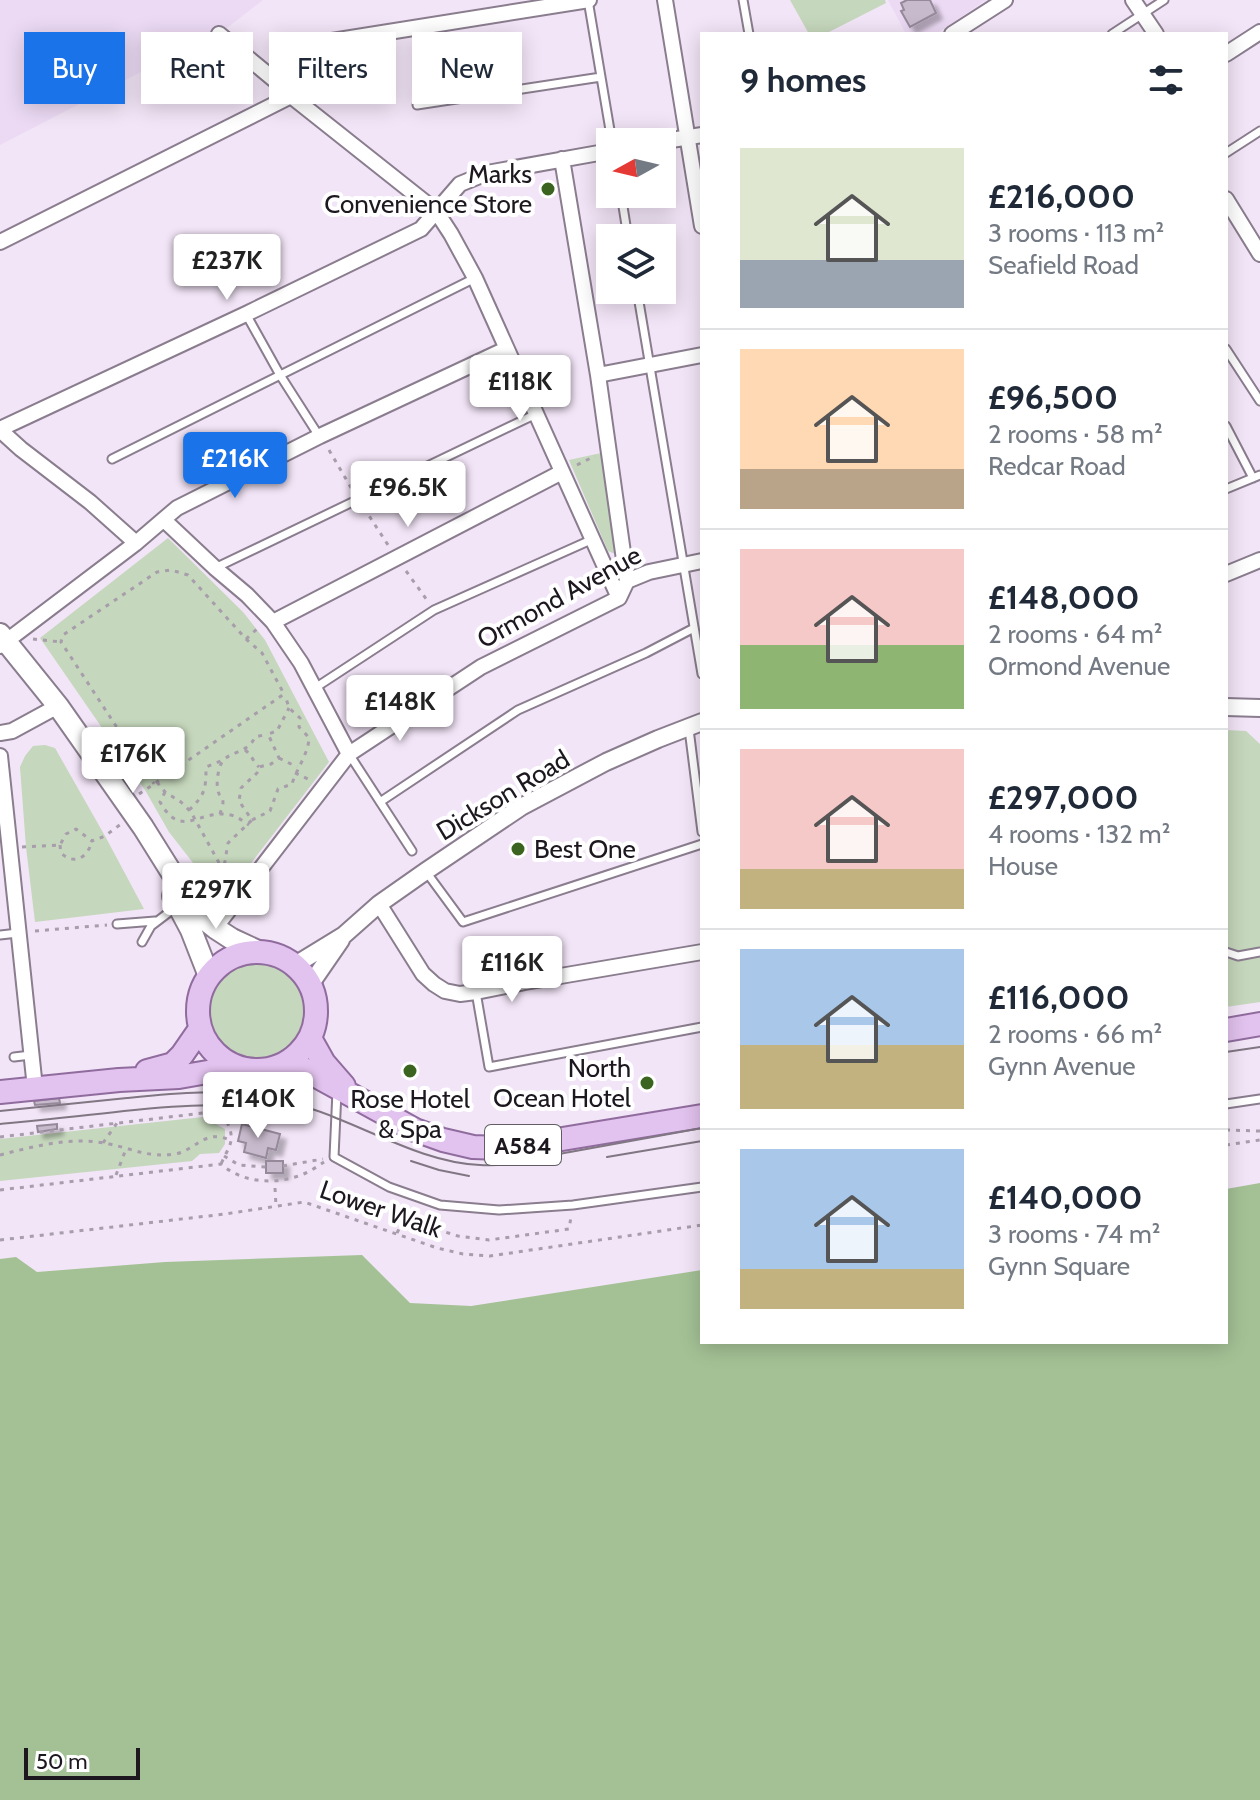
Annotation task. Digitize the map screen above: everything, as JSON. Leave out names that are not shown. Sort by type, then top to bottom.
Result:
[{"type":"main road","points":[[2,644],[143,827],[190,902],[205,920],[232,939],[260,952],[278,955],[295,965],[310,985],[317,1011],[315,1025],[302,1051],[273,1069],[255,1071],[236,1067],[220,1058],[208,1045],[200,1029],[198,1001],[209,976],[220,964],[234,956],[260,952]]},
{"type":"main road","points":[[52,708],[179,905],[202,953],[209,976]]},
{"type":"main road","points":[[1228,1030],[1260,1024]]},
{"type":"main road","points":[[119,1080],[173,1064],[200,1029]]},
{"type":"main road","name":"A584","points":[[310,1038],[345,1091]]},
{"type":"main road","name":"A584","points":[[289,1061],[415,1130],[473,1147],[532,1144],[700,1116]]},
{"type":"main road","points":[[0,1092],[179,1077],[236,1067]]},
{"type":"street","points":[[388,32],[588,0]]},
{"type":"street","points":[[665,0],[695,136],[700,200]]},
{"type":"street","points":[[955,32],[1005,0]]},
{"type":"street","points":[[1133,0],[1155,32]]},
{"type":"street","points":[[1228,53],[1260,32]]},
{"type":"street","points":[[253,62],[269,75]]},
{"type":"street","points":[[0,242],[275,104]]},
{"type":"street","points":[[301,104],[436,211],[451,234],[475,278],[619,598]]},
{"type":"street","points":[[136,543],[0,429],[421,229],[460,184],[487,173],[596,153]]},
{"type":"street","points":[[562,159],[598,375],[627,581]]},
{"type":"street","points":[[1228,202],[1260,254]]},
{"type":"street","points":[[2,644],[136,543],[177,508],[320,436],[506,349]]},
{"type":"street","points":[[598,375],[700,355]]},
{"type":"street","points":[[273,622],[562,472]]},
{"type":"street","points":[[164,520],[273,622],[301,663],[349,754]]},
{"type":"street","points":[[1228,573],[1260,560]]},
{"type":"street","name":"Ormond Avenue","points":[[215,928],[349,754],[481,667],[619,598],[627,581],[649,572],[700,561]]},
{"type":"street","points":[[1228,707],[1260,708]]},
{"type":"street","points":[[0,733],[12,731],[52,708]]},
{"type":"street","name":"Dickson Road","points":[[295,965],[344,935],[379,904],[521,807],[606,762],[696,724]]},
{"type":"street","points":[[0,756],[35,1088]]},
{"type":"street","points":[[379,904],[423,974],[445,991],[460,994],[700,952]]},
{"type":"street","name":"Dickson Road","points":[[310,985],[344,935]]},
{"type":"lane","points":[[588,0],[610,128]]},
{"type":"lane","points":[[743,0],[749,32]]},
{"type":"lane","points":[[1115,32],[1164,0]]},
{"type":"lane","points":[[417,105],[601,77]]},
{"type":"lane","points":[[1228,152],[1260,131]]},
{"type":"lane","points":[[112,459],[475,278]]},
{"type":"lane","points":[[639,304],[700,662]]},
{"type":"lane","points":[[246,314],[280,375],[320,436]]},
{"type":"lane","points":[[1228,352],[1260,401]]},
{"type":"lane","points":[[215,568],[536,414]]},
{"type":"lane","points":[[1228,429],[1257,476],[1228,488]]},
{"type":"lane","points":[[315,688],[434,610],[593,539]]},
{"type":"lane","points":[[380,802],[518,710],[694,628]]},
{"type":"lane","points":[[696,724],[700,796]]},
{"type":"lane","points":[[349,754],[412,851]]},
{"type":"lane","points":[[426,871],[463,922],[700,845]]},
{"type":"lane","points":[[142,942],[151,926],[179,905]]},
{"type":"lane","points":[[117,924],[158,921]]},
{"type":"lane","points":[[0,935],[19,933]]},
{"type":"lane","points":[[1228,953],[1238,956],[1260,952]]},
{"type":"lane","points":[[476,992],[489,1067],[700,1027]]},
{"type":"lane","points":[[14,1057],[31,1055]]},
{"type":"lane","points":[[345,1091],[334,1157],[389,1187],[440,1205],[499,1210],[573,1205],[700,1187]]},
{"type":"lane","points":[[1228,1104],[1260,1099]]},
{"type":"path","points":[[562,472],[608,450]]},
{"type":"path","points":[[396,557],[434,610]]},
{"type":"path","points":[[61,642],[63,635],[157,572],[171,570],[188,575],[262,653],[289,708],[300,718],[299,727],[308,736],[309,748],[297,767],[292,784],[278,789],[270,811],[250,822],[228,843],[221,885]]},
{"type":"path","points":[[246,639],[256,629]]},
{"type":"path","points":[[40,638],[61,642],[156,783],[189,810],[223,870]]},
{"type":"path","points":[[145,790],[284,694]]},
{"type":"path","points":[[189,810],[201,799],[206,786],[206,767],[245,750],[255,737],[277,731],[289,708]]},
{"type":"path","points":[[268,734],[279,758],[297,767]]},
{"type":"path","points":[[245,750],[259,767]]},
{"type":"path","points":[[259,767],[279,758]]},
{"type":"path","points":[[220,814],[223,800],[218,783],[223,760]]},
{"type":"path","points":[[250,822],[239,801],[241,788],[259,767]]},
{"type":"path","points":[[295,773],[314,782]]},
{"type":"path","points":[[165,792],[160,802],[168,815],[177,821],[220,814],[250,822]]},
{"type":"path","points":[[92,841],[105,836],[125,821]]},
{"type":"path","points":[[76,829],[92,841],[90,851],[83,857],[67,859],[61,853],[60,845],[66,834],[76,829]]},
{"type":"path","points":[[11,848],[60,845]]},
{"type":"path","points":[[19,933],[117,924]]},
{"type":"path","points":[[0,1137],[203,1113],[227,1122],[232,1132],[232,1141],[221,1164]]},
{"type":"path","points":[[103,1143],[117,1123]]},
{"type":"path","points":[[1228,1130],[1260,1134]]},
{"type":"path","points":[[1228,1144],[1260,1134]]},
{"type":"path","points":[[0,1155],[72,1141],[103,1143],[143,1154],[178,1154],[204,1138],[225,1137],[232,1141]]},
{"type":"path","points":[[115,1177],[126,1149]]},
{"type":"path","points":[[224,1156],[239,1165],[266,1167]]},
{"type":"path","points":[[0,1190],[221,1164],[245,1178],[274,1181],[303,1175],[334,1157]]},
{"type":"path","points":[[283,1166],[334,1157]]},
{"type":"path","points":[[275,1188],[276,1206]]},
{"type":"path","name":"Lower Walk","points":[[0,1240],[304,1202],[437,1248],[490,1256],[700,1225]]},
{"type":"path","points":[[397,1233],[404,1219],[458,1236],[489,1240],[520,1237],[569,1229],[573,1205]]},
{"type":"shaded area","points":[[0,0],[263,0],[218,32],[141,32],[141,72],[125,80],[125,32],[24,32],[24,104],[79,104],[0,145]]},
{"type":"shaded area","points":[[790,0],[885,0],[886,3],[829,32],[808,32]]},
{"type":"shaded area","points":[[888,0],[986,0],[939,32],[905,32]]},
{"type":"shaded area","points":[[601,453],[615,554],[608,551],[569,460]]},
{"type":"shaded area","points":[[168,538],[243,612],[265,640],[329,762],[238,880],[221,885],[204,877],[169,832],[145,790],[40,638]]},
{"type":"shaded area","points":[[1228,730],[1246,731],[1260,744],[1260,1002],[1228,1007]]},
{"type":"shaded area","points":[[33,746],[55,748],[144,909],[35,922],[20,767]]},
{"type":"shaded area","points":[[257,962],[276,966],[292,976],[302,992],[306,1011],[302,1030],[292,1046],[276,1056],[257,1060],[238,1056],[222,1046],[212,1030],[208,1011],[212,992],[222,976],[238,966]]},
{"type":"shaded area","points":[[203,1117],[225,1129],[225,1144],[219,1153],[200,1154],[192,1161],[0,1181],[0,1139]]},
{"type":"shaded area","points":[[1260,1183],[1260,1800],[0,1800],[0,1259],[16,1257],[37,1272],[165,1262],[362,1255],[410,1303],[471,1306],[700,1270],[700,1344],[1228,1344],[1228,1189]]},
{"type":"building","points":[[930,0],[936,13],[910,27],[901,11],[904,10],[901,3]]},
{"type":"building","points":[[59,1098],[60,1103],[35,1105],[34,1101]]},
{"type":"building","points":[[57,1124],[57,1129],[38,1132],[37,1126]]},
{"type":"building","points":[[242,1124],[280,1134],[276,1150],[268,1148],[266,1158],[244,1152],[246,1143],[238,1141]]},
{"type":"building","points":[[266,1161],[283,1161],[283,1173],[266,1173]]},
{"type":"tram line","points":[[1228,1052],[1260,1047]]},
{"type":"tram line","points":[[0,1111],[164,1094],[200,1092],[254,1096],[305,1107],[425,1154],[480,1165],[514,1163],[700,1128]]},
{"type":"tram line","points":[[0,1124],[187,1106],[250,1107],[292,1115]]},
{"type":"tram line","points":[[607,1157],[700,1141]]},
{"type":"tram line","points":[[411,1161],[469,1176]]},
{"type":"place","name":"Marks Convenience Store","points":[[548,189]]},
{"type":"place","name":"Best One","points":[[518,849]]},
{"type":"place","name":"Rose Hotel & Spa","points":[[410,1071]]},
{"type":"place","name":"North Ocean Hotel","points":[[647,1083]]}]
